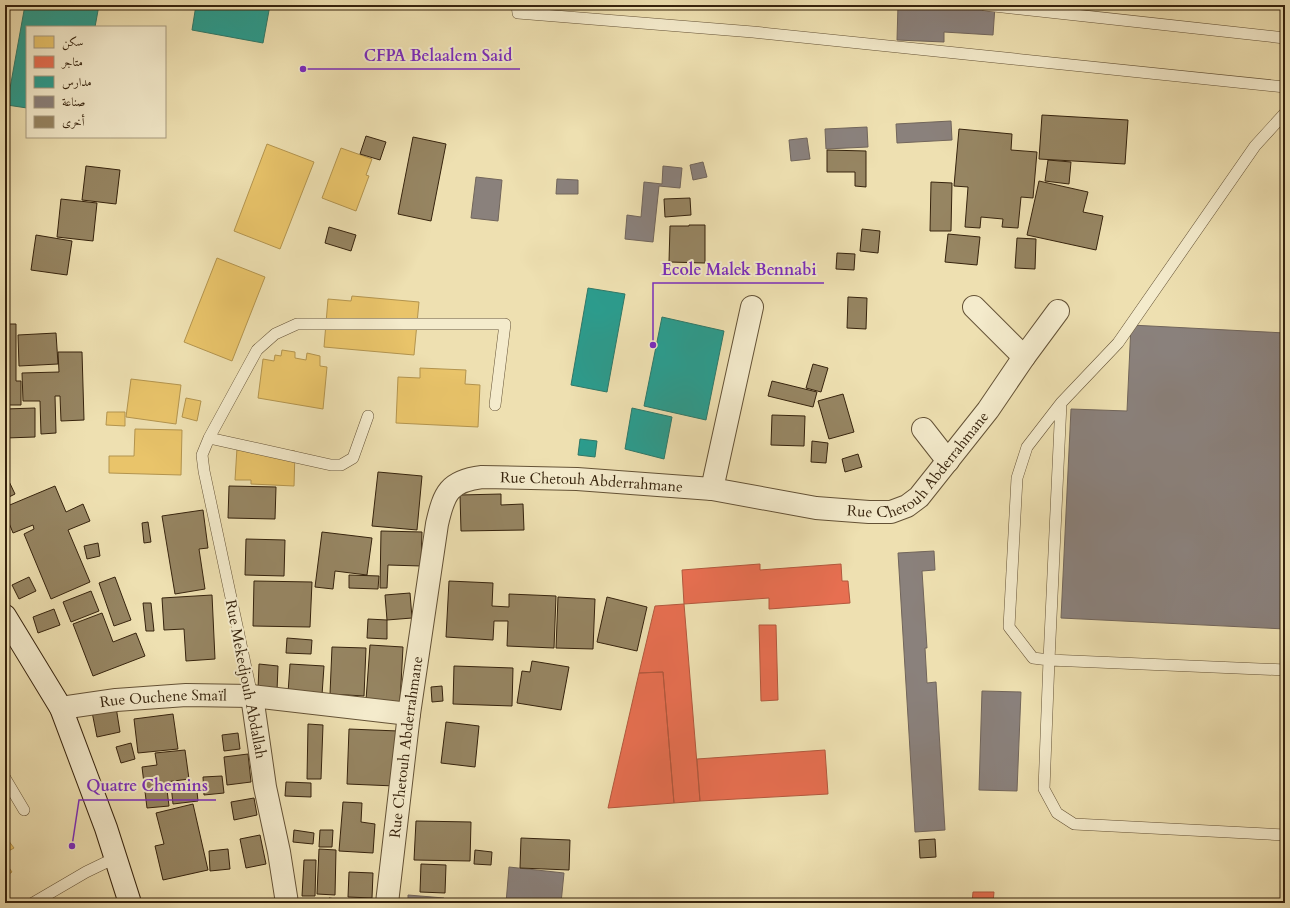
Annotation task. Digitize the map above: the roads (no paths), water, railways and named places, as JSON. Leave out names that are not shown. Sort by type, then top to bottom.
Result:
[{"type":"street","points":[[712,489],[752,307]]},
{"type":"street","points":[[974,307],[1024,357]]},
{"type":"street","name":"Rue Chetouh Abderrahmane","points":[[387,903],[409,714],[437,524],[442,503],[456,483],[470,478],[482,477],[577,479],[712,489],[816,508],[891,512],[907,506],[919,497],[988,410],[1024,357],[1058,311]]},
{"type":"street","points":[[923,429],[948,461]]},
{"type":"street","points":[[5,616],[60,708],[106,828],[130,903]]},
{"type":"street","name":"Rue Ouchene Smaïl","points":[[60,708],[116,700],[186,695],[252,696],[409,714]]},
{"type":"street","name":"Rue Mekedjouh Abdallah","points":[[252,696],[266,787],[279,852],[287,903]]},
{"type":"lane","points":[[517,5],[518,12],[752,32],[1285,87]]},
{"type":"lane","points":[[985,5],[1285,38]]},
{"type":"lane","points":[[1285,113],[1255,146],[1118,343],[1061,403],[1028,447],[1018,478],[1009,628],[1033,658],[1049,660],[1285,670]]},
{"type":"lane","points":[[368,416],[353,458],[341,465],[331,465],[209,438],[257,350],[274,334],[297,324],[505,324],[495,405]]},
{"type":"lane","points":[[1061,403],[1044,789],[1057,813],[1074,824],[1285,835]]},
{"type":"lane","name":"Rue Mekedjouh Abdallah","points":[[209,438],[202,455],[204,471],[252,696]]},
{"type":"lane","points":[[5,778],[24,810]]},
{"type":"lane","points":[[33,903],[86,872],[115,858]]},
{"type":"place","name":"CFPA Belaalem Said","points":[[303,69]]},
{"type":"place","name":"Ecole Malek Bennabi","points":[[653,345]]},
{"type":"place","name":"Quatre Chemins","points":[[72,846]]}]
